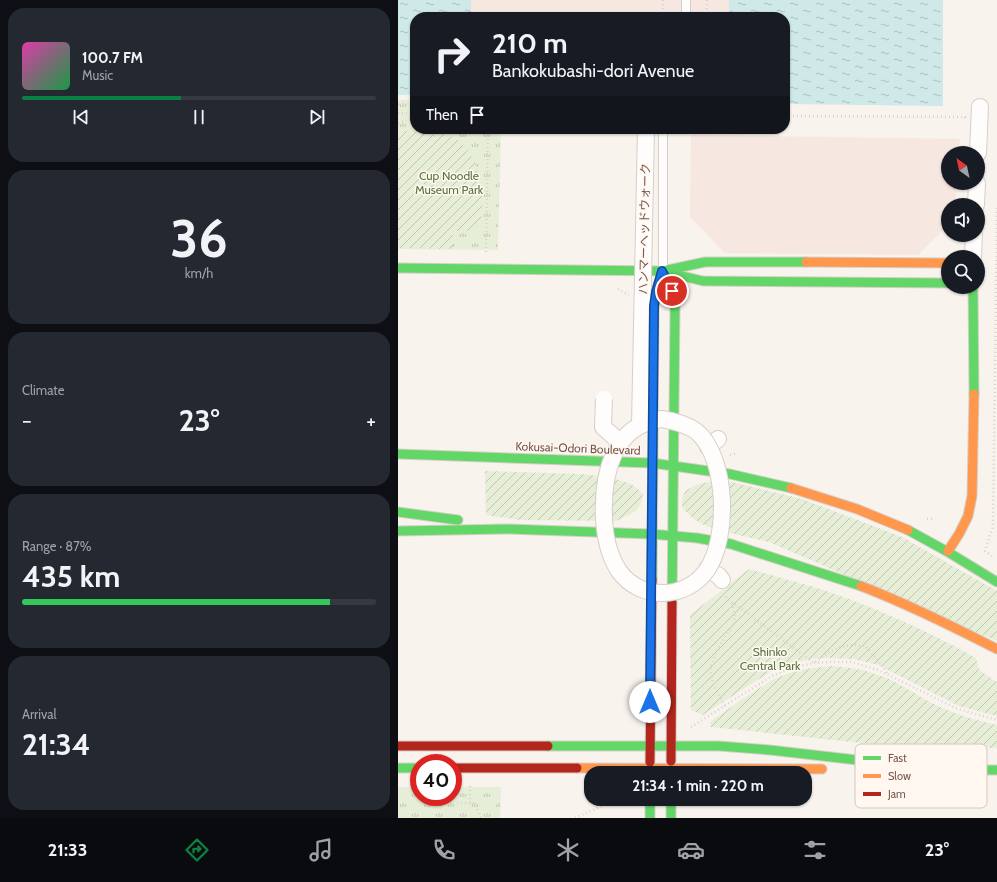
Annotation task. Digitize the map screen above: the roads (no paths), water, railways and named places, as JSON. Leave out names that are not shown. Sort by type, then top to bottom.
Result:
[{"type":"street","points":[[978,146],[980,107]]},
{"type":"street","name":"ハンマーヘッドウォーク","points":[[640,425],[646,134]]},
{"type":"street","points":[[398,268],[662,271],[706,262],[941,263]]},
{"type":"street","points":[[662,271],[703,281],[941,283]]},
{"type":"street","points":[[650,766],[654,306],[662,271]]},
{"type":"street","points":[[662,271],[672,291],[675,307],[671,766]]},
{"type":"street","points":[[948,551],[968,516],[972,496],[974,373],[973,294]]},
{"type":"street","points":[[604,399],[603,427],[620,442]]},
{"type":"street","points":[[662,419],[674,421],[687,426],[720,449],[715,460],[720,485],[722,519],[718,541],[707,569],[695,582],[674,592],[663,594],[634,586],[626,580],[613,574],[612,557],[605,530],[603,505],[604,491],[611,463],[620,442],[628,433],[640,425],[649,421],[662,419]]},
{"type":"street","name":"Kokusai-Odori Boulevard","points":[[398,454],[484,456],[673,465],[726,472],[773,482],[826,498],[886,520],[948,551],[997,582]]},
{"type":"street","points":[[414,464],[484,456]]},
{"type":"street","points":[[398,512],[446,517],[508,529]]},
{"type":"street","points":[[398,531],[508,529],[651,534],[697,538],[731,544],[853,583],[902,602],[947,623],[997,650]]},
{"type":"street","points":[[707,569],[719,576],[722,586]]},
{"type":"street","points":[[398,746],[719,746],[855,760]]},
{"type":"street","points":[[398,768],[410,768]]},
{"type":"street","points":[[462,768],[584,769]]},
{"type":"street","points":[[812,769],[832,769]]},
{"type":"street","points":[[650,806],[650,818]]},
{"type":"street","points":[[671,806],[671,818]]},
{"type":"lane","points":[[686,0],[686,12]]},
{"type":"lane","points":[[662,271],[663,134]]},
{"type":"water","points":[[398,0],[471,0],[471,12],[410,12],[410,95],[398,95]]},
{"type":"water","points":[[729,0],[943,0],[943,106],[790,104],[790,12],[729,12]]},
{"type":"park label","name":"Cup Noodle Museum Park","points":[[449,182]]},
{"type":"park label","name":"Shinko Central Park","points":[[770,658]]}]
